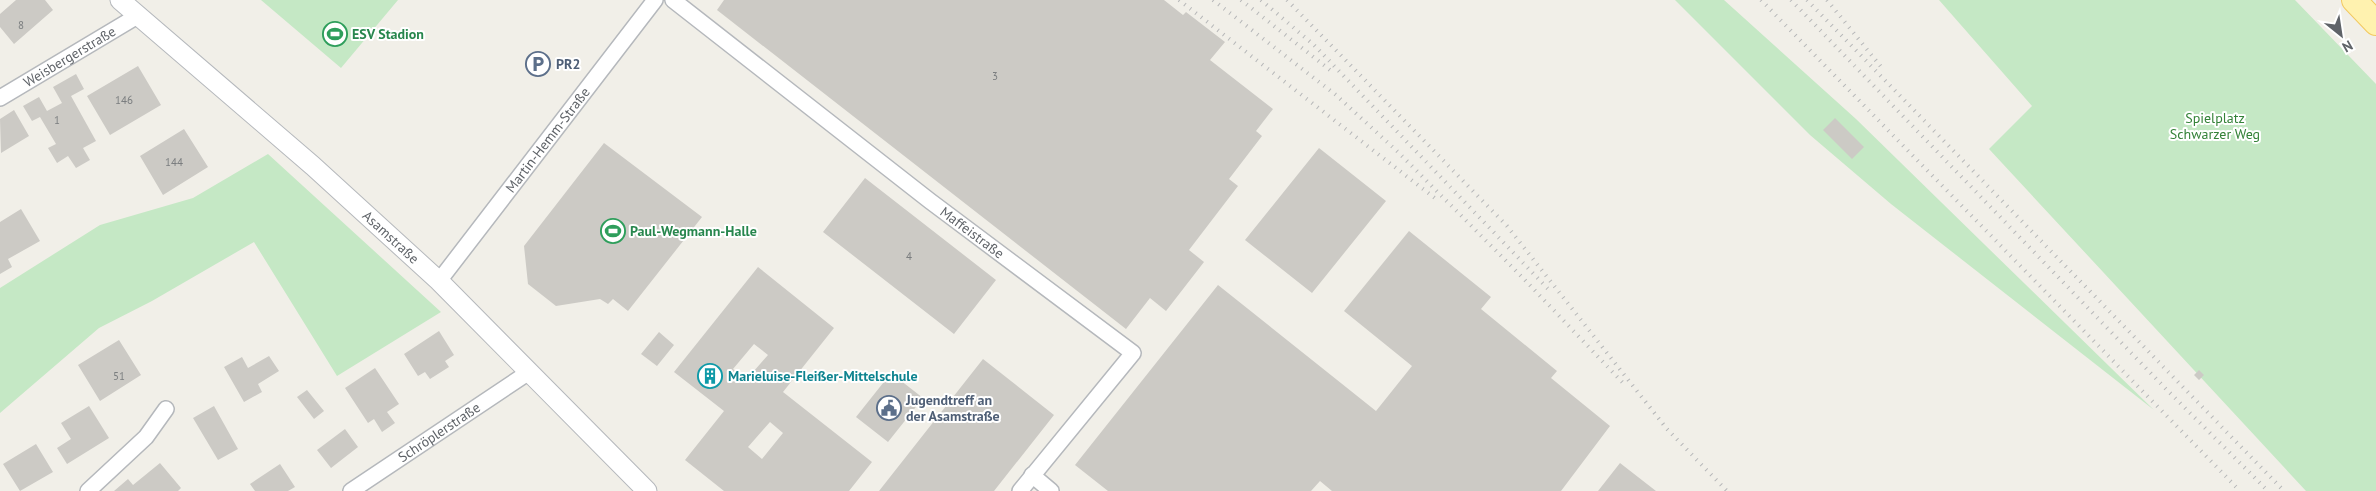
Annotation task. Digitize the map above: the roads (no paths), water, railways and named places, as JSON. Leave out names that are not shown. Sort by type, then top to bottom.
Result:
[{"type":"main road","points":[[2354,0],[2376,22]]},
{"type":"street","name":"Asamstraße","points":[[120,0],[313,166],[439,281],[647,491]]},
{"type":"street","name":"Martin-Hemm-Straße","points":[[439,281],[655,0]]},
{"type":"street","name":"Maffeistraße","points":[[673,0],[930,201],[1133,353],[1020,491]]},
{"type":"street","name":"Weisbergerstraße","points":[[0,98],[139,15]]},
{"type":"street","name":"Schröplerstraße","points":[[350,491],[529,372]]},
{"type":"street","points":[[88,491],[146,437],[166,409]]},
{"type":"street","points":[[1032,475],[1051,491]]},
{"type":"railway","points":[[1179,0],[1436,199]]},
{"type":"railway","points":[[1213,0],[1336,95],[1398,152],[1523,278],[1623,383]]},
{"type":"railway","points":[[1241,0],[1330,70]]},
{"type":"railway","points":[[1261,0],[1314,45],[1551,292]]},
{"type":"railway","points":[[1287,0],[1507,226],[1667,429],[1727,491]]},
{"type":"railway","points":[[1761,0],[2240,491]]},
{"type":"railway","points":[[1791,0],[2166,389],[2268,491]]},
{"type":"railway","points":[[1807,0],[2284,491]]},
{"type":"railway","points":[[1827,0],[1882,68]]},
{"type":"place","name":"ESV Stadion","points":[[335,34]]},
{"type":"place","name":"PR2","points":[[538,64]]},
{"type":"place","name":"Paul-Wegmann-Halle","points":[[613,231]]},
{"type":"place","name":"Marieluise-Fleißer-Mittelschule","points":[[710,376]]},
{"type":"place","name":"Jugendtreff an der Asamstraße","points":[[889,408]]},
{"type":"park label","name":"Spielplatz Schwarzer Weg","points":[[2215,126]]}]
